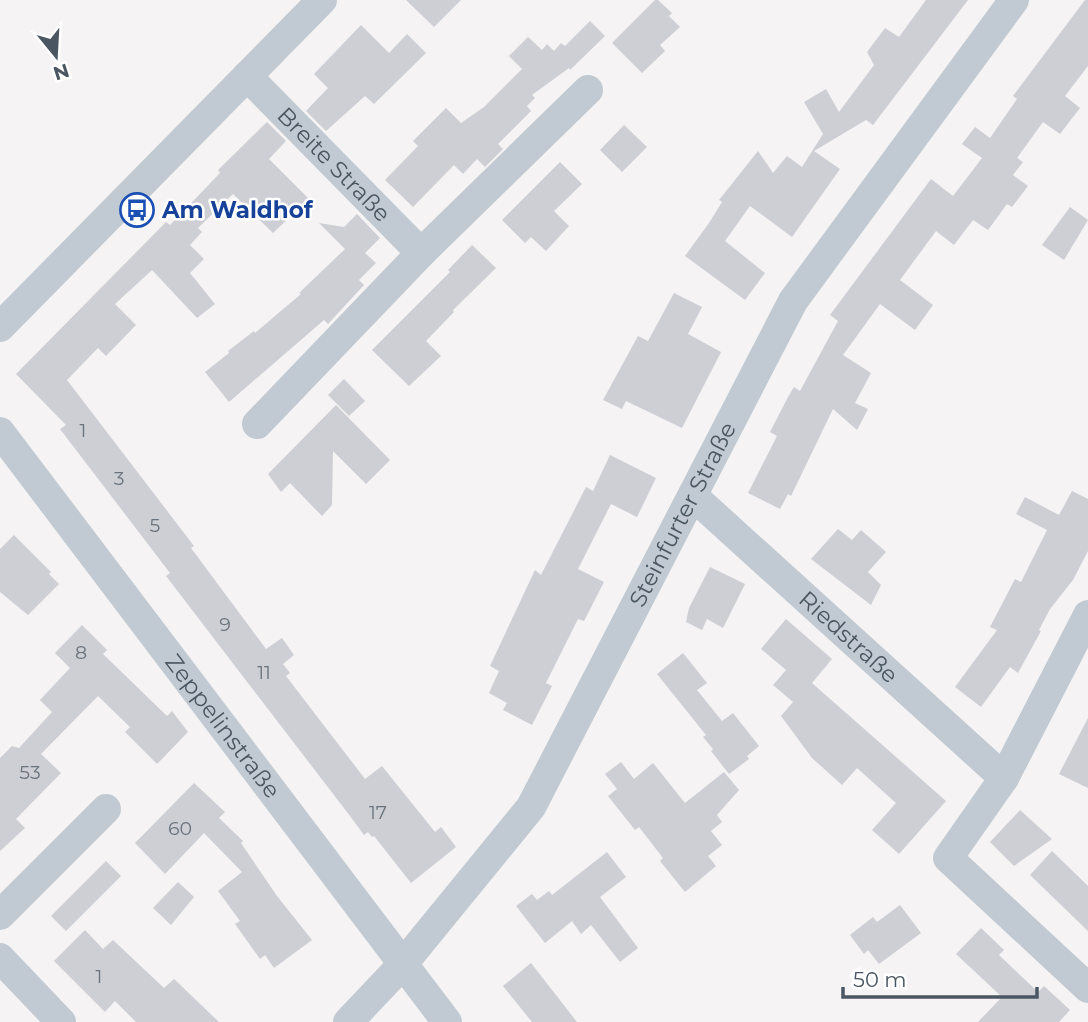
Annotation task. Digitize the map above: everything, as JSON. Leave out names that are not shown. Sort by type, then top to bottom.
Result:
[{"type":"street","points":[[0,327],[322,0]]},
{"type":"street","name":"Steinfurter Straße","points":[[348,1022],[402,965],[531,807],[793,301],[1014,0]]},
{"type":"street","name":"Breite Straße","points":[[247,76],[421,253]]},
{"type":"street","points":[[257,424],[421,253],[588,90]]},
{"type":"street","name":"Zeppelinstraße","points":[[0,432],[447,1022]]},
{"type":"street","name":"Riedstraße","points":[[693,496],[1004,778]]},
{"type":"street","points":[[1088,615],[1004,778],[948,858],[1088,988]]},
{"type":"street","points":[[0,915],[106,809]]},
{"type":"street","points":[[0,958],[61,1022]]},
{"type":"building","points":[[406,0],[461,0],[434,27]]},
{"type":"building","points":[[655,0],[672,13],[669,16],[680,27],[660,45],[665,51],[642,73],[612,43]]},
{"type":"building","points":[[926,0],[968,0],[873,125],[866,120],[814,151],[840,169],[792,237],[750,206],[725,241],[765,273],[745,300],[685,256],[722,202],[719,200],[758,151],[773,173],[787,156],[802,167],[823,134],[804,102],[826,89],[839,112],[874,65],[867,52],[885,28],[899,37]]},
{"type":"building","points":[[1085,0],[1088,0],[1088,66],[1065,96],[1080,108],[1060,134],[1043,122],[1017,158],[1023,162],[1013,175],[1028,186],[1012,207],[1007,204],[988,230],[973,220],[954,245],[936,231],[900,280],[933,305],[915,330],[880,304],[843,355],[871,373],[855,403],[868,409],[857,430],[833,409],[791,496],[788,494],[780,509],[748,493],[777,436],[770,432],[788,397],[794,387],[800,391],[838,321],[830,315],[931,179],[953,196],[982,158],[962,144],[975,127],[990,138],[1017,99],[1013,96]]},
{"type":"building","points":[[590,21],[605,36],[570,70],[569,68],[532,95],[535,98],[527,106],[531,111],[498,144],[503,149],[485,167],[477,159],[463,174],[454,165],[413,207],[385,180],[418,146],[413,141],[446,108],[461,123],[484,107],[522,69],[509,56],[528,37],[542,50],[547,44],[554,51],[561,43],[565,46]]},
{"type":"building","points":[[361,25],[389,53],[407,34],[426,53],[374,104],[365,96],[326,131],[306,111],[328,88],[314,74]]},
{"type":"building","points":[[267,122],[286,141],[269,159],[309,199],[273,233],[233,194],[198,228],[202,232],[190,245],[204,259],[190,273],[215,304],[197,318],[152,270],[115,304],[136,325],[106,356],[98,348],[67,380],[194,546],[191,548],[266,649],[282,638],[294,655],[283,664],[290,673],[286,676],[365,779],[382,766],[435,832],[441,827],[456,847],[411,883],[374,836],[368,832],[364,835],[166,576],[170,573],[60,429],[66,425],[16,374],[166,222],[170,225],[220,173],[218,170]]},
{"type":"building","points":[[624,125],[647,147],[622,172],[600,150]]},
{"type":"building","points":[[560,162],[582,184],[554,211],[569,226],[546,251],[531,237],[525,243],[502,220]]},
{"type":"building","points":[[1070,207],[1088,220],[1064,260],[1042,245]]},
{"type":"building","points":[[357,214],[380,238],[365,253],[376,263],[359,280],[364,285],[328,324],[324,320],[229,402],[205,372],[301,294],[299,293],[345,249],[319,223],[344,227]]},
{"type":"building","points":[[472,245],[496,268],[426,341],[441,356],[409,386],[372,350],[450,272],[448,270]]},
{"type":"building","points":[[674,293],[702,307],[688,334],[721,352],[682,428],[626,401],[622,409],[603,400],[638,336],[648,341]]},
{"type":"building","points":[[344,379],[365,401],[349,416],[328,395]]},
{"type":"building","points":[[336,405],[390,460],[366,484],[333,451],[332,505],[322,516],[290,483],[281,492],[268,474]]},
{"type":"building","points":[[610,455],[656,478],[637,517],[611,504],[578,569],[604,582],[584,621],[578,619],[546,683],[552,686],[532,725],[503,710],[507,703],[489,693],[499,671],[490,666],[535,570],[541,575],[586,487],[593,491]]},
{"type":"building","points":[[1072,491],[1088,499],[1088,551],[1073,580],[1050,609],[1018,673],[1010,667],[981,707],[955,687],[997,630],[990,627],[1015,579],[1021,582],[1047,530],[1016,514],[1025,497],[1059,515]]},
{"type":"building","points":[[838,529],[852,540],[861,530],[886,552],[868,572],[881,585],[871,605],[811,559]]},
{"type":"building","points":[[14,535],[51,572],[49,574],[59,584],[28,615],[0,592],[0,549]]},
{"type":"building","points":[[710,567],[745,584],[723,628],[707,619],[702,630],[686,622],[689,608]]},
{"type":"building","points":[[786,619],[832,659],[812,683],[946,801],[899,854],[872,830],[896,803],[857,768],[842,785],[812,758],[781,716],[793,702],[773,685],[786,670],[761,649]]},
{"type":"building","points":[[82,625],[107,650],[103,654],[167,716],[172,711],[188,732],[157,764],[125,732],[130,727],[98,696],[41,754],[61,773],[16,819],[25,828],[0,851],[0,758],[12,746],[19,748],[52,712],[40,700],[70,668],[55,653]]},
{"type":"building","points":[[683,653],[707,683],[697,690],[722,721],[733,713],[759,746],[747,756],[749,759],[729,774],[711,751],[713,749],[703,737],[706,735],[657,674]]},
{"type":"building","points":[[1088,718],[1088,788],[1059,774]]},
{"type":"building","points":[[621,762],[634,779],[653,763],[685,803],[724,772],[739,790],[717,815],[722,822],[711,831],[722,845],[708,856],[716,866],[685,892],[660,861],[663,858],[639,827],[635,830],[608,796],[617,789],[605,774]]},
{"type":"building","points":[[194,783],[225,812],[219,818],[243,841],[241,843],[277,896],[312,940],[274,968],[265,955],[260,959],[235,924],[240,921],[218,891],[242,872],[204,833],[165,874],[135,843]]},
{"type":"building","points":[[1020,810],[1052,839],[1014,866],[990,842]]},
{"type":"building","points":[[1052,851],[1088,886],[1088,931],[1030,875]]},
{"type":"building","points":[[607,852],[626,877],[600,897],[638,948],[620,962],[591,925],[581,934],[572,921],[545,943],[516,906],[532,894],[537,900],[549,891],[552,895]]},
{"type":"building","points":[[106,861],[121,876],[66,931],[51,916]]},
{"type":"building","points":[[178,882],[194,897],[171,925],[153,908]]},
{"type":"building","points":[[900,905],[921,933],[879,964],[868,950],[864,954],[850,935],[873,917],[877,922]]},
{"type":"building","points":[[981,928],[1004,950],[999,955],[1038,992],[1044,986],[1070,1010],[1059,1022],[978,1022],[1002,997],[956,954]]},
{"type":"building","points":[[85,930],[103,949],[113,940],[164,988],[174,979],[219,1022],[136,1022],[115,1001],[105,1012],[54,961]]},
{"type":"building","points":[[531,963],[577,1022],[532,1022],[503,986]]},
{"type":"place","name":"Am Waldhof","points":[[137,210]]}]
